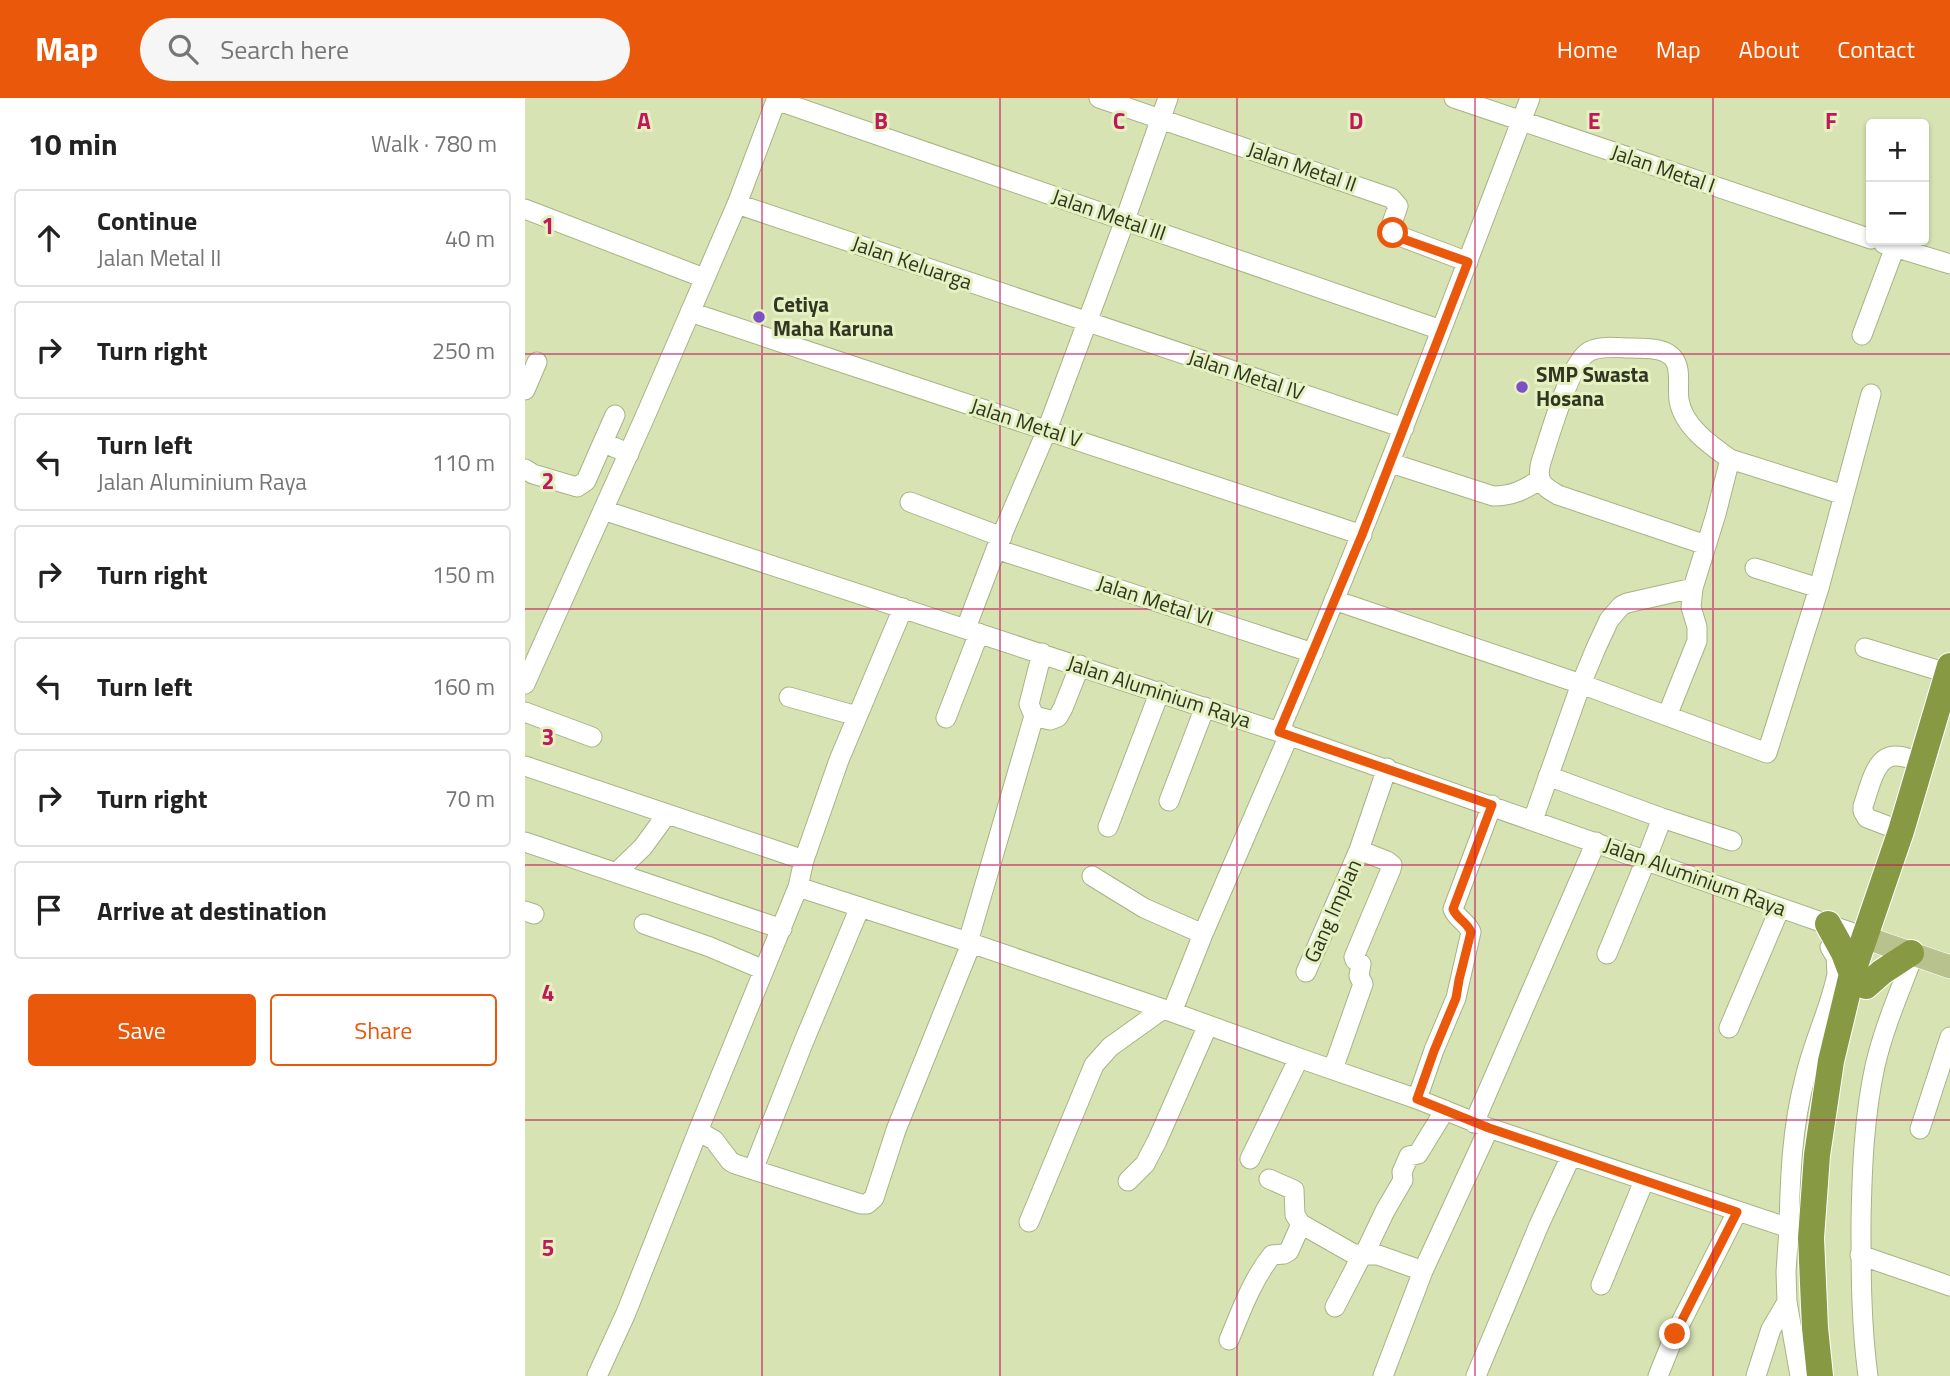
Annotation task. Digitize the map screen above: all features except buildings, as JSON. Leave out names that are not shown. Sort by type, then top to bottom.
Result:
[{"type":"highway","points":[[1872,940],[1901,831],[1949,671]]},
{"type":"highway","points":[[1821,1376],[1815,1328],[1811,1249],[1817,1155],[1831,1061],[1950,724]]},
{"type":"highway","points":[[1818,921],[1845,953],[1859,980],[1835,1099],[1826,1185],[1827,1275],[1837,1376]]},
{"type":"highway","points":[[1859,980],[1912,954]]},
{"type":"main road","name":"Jalan Aluminium Raya","points":[[1872,940],[1950,967]]},
{"type":"street","name":"Jalan Metal II","points":[[1099,98],[1391,198],[1398,206],[1391,226],[1394,234],[1468,262]]},
{"type":"street","points":[[946,718],[999,543],[1047,430],[1088,323],[1168,98]]},
{"type":"street","name":"Jalan Metal I","points":[[1454,98],[1866,237]]},
{"type":"street","points":[[1028,1222],[1094,1065],[1110,1047],[1167,1010],[1203,934],[1334,600],[1391,463],[1530,98]]},
{"type":"street","points":[[526,678],[629,454],[737,204],[777,99]]},
{"type":"street","name":"Jalan Metal III","points":[[777,99],[1441,330]]},
{"type":"street","name":"Jalan Keluarga","points":[[737,204],[1088,323]]},
{"type":"street","points":[[525,209],[704,278]]},
{"type":"street","points":[[1862,335],[1880,245]]},
{"type":"street","name":"Jalan Metal I","points":[[1890,245],[1950,264]]},
{"type":"street","name":"Jalan Metal V","points":[[690,312],[1362,535]]},
{"type":"street","name":"Jalan Metal IV","points":[[1088,323],[1404,428]]},
{"type":"street","points":[[1706,545],[1558,495],[1548,489],[1540,479],[1541,462],[1569,382],[1583,355],[1595,349],[1662,351],[1677,364],[1679,400],[1686,417],[1705,439],[1730,459],[1844,495]]},
{"type":"street","points":[[525,390],[537,362]]},
{"type":"street","points":[[1334,600],[1581,684],[1767,753],[1819,589],[1871,394]]},
{"type":"street","points":[[525,469],[533,474],[577,487],[586,481],[615,415]]},
{"type":"street","points":[[603,442],[629,454]]},
{"type":"street","points":[[1667,716],[1697,641],[1697,627],[1691,607],[1693,589],[1730,459]]},
{"type":"street","points":[[1391,463],[1493,496],[1519,492],[1540,479]]},
{"type":"street","name":"Jalan Metal VI","points":[[910,502],[999,543],[1313,653]]},
{"type":"street","name":"Jalan Aluminium Raya","points":[[603,510],[1205,706],[1872,940]]},
{"type":"street","points":[[1755,568],[1819,589]]},
{"type":"street","points":[[1532,820],[1581,684],[1609,620],[1621,607],[1636,601],[1693,589]]},
{"type":"street","points":[[597,1376],[627,1313],[698,1131],[782,929],[839,760],[903,608]]},
{"type":"street","points":[[1865,648],[1949,671]]},
{"type":"street","points":[[698,1131],[714,1140],[732,1163],[861,1204],[870,1202],[878,1188],[896,1130],[969,943],[1025,753],[1034,716],[1029,704],[1030,697],[1042,653]]},
{"type":"street","points":[[1034,716],[1049,720],[1059,715],[1080,665]]},
{"type":"street","points":[[1108,828],[1160,691]]},
{"type":"street","points":[[789,697],[857,716]]},
{"type":"street","points":[[1169,801],[1205,706]]},
{"type":"street","points":[[525,712],[592,737]]},
{"type":"street","points":[[1901,831],[1867,818],[1863,806],[1877,768],[1885,758],[1898,756],[1921,762]]},
{"type":"street","points":[[525,766],[804,860]]},
{"type":"street","name":"Gang Impian","points":[[1306,972],[1359,850],[1387,768]]},
{"type":"street","points":[[1548,776],[1731,841]]},
{"type":"street","points":[[1417,1099],[1456,998],[1471,932],[1453,909],[1492,805]]},
{"type":"street","points":[[615,873],[643,847],[667,814]]},
{"type":"street","points":[[1607,954],[1662,818]]},
{"type":"street","points":[[525,842],[782,929]]},
{"type":"street","points":[[1383,1376],[1596,842]]},
{"type":"street","points":[[1333,1069],[1362,988],[1363,982],[1359,977],[1361,964],[1354,957],[1391,867],[1387,861],[1359,850]]},
{"type":"street","points":[[1092,876],[1144,908],[1203,934]]},
{"type":"street","points":[[798,887],[1167,1010],[1417,1099],[1482,1125],[1789,1228]]},
{"type":"street","points":[[753,1170],[860,907]]},
{"type":"street","points":[[1728,1028],[1780,908]]},
{"type":"street","points":[[1800,1376],[1787,1302],[1790,1177],[1804,1078],[1837,974],[1836,957],[1818,921]]},
{"type":"street","points":[[644,923],[764,970]]},
{"type":"street","points":[[1868,1376],[1861,1315],[1860,1255],[1862,1164],[1868,1105],[1876,1063],[1912,954]]},
{"type":"street","points":[[1128,1181],[1148,1159],[1208,1025]]},
{"type":"street","points":[[1920,1129],[1950,1037]]},
{"type":"street","points":[[1250,1159],[1299,1058]]},
{"type":"street","points":[[1335,1307],[1403,1180],[1402,1172],[1409,1156],[1418,1154],[1445,1110]]},
{"type":"street","points":[[1476,1376],[1571,1156]]},
{"type":"street","points":[[1269,1179],[1294,1190],[1295,1215],[1301,1224],[1352,1253],[1384,1257],[1423,1271]]},
{"type":"street","points":[[1601,1285],[1644,1181]]},
{"type":"street","points":[[1658,1376],[1675,1334],[1737,1212]]},
{"type":"street","points":[[1229,1339],[1266,1264],[1272,1255],[1289,1251],[1301,1224]]},
{"type":"street","points":[[1860,1255],[1950,1286]]},
{"type":"street","points":[[1756,1376],[1772,1329],[1787,1302]]},
{"type":"place","name":"Cetiya Maha Karuna","points":[[759,317]]},
{"type":"place","name":"SMP Swasta Hosana","points":[[1522,387]]},
{"type":"route","points":[[1393,233],[1468,262],[1362,535],[1279,732],[1492,805],[1453,909],[1471,932],[1456,998],[1417,1099],[1489,1128],[1737,1212],[1675,1334]]}]
